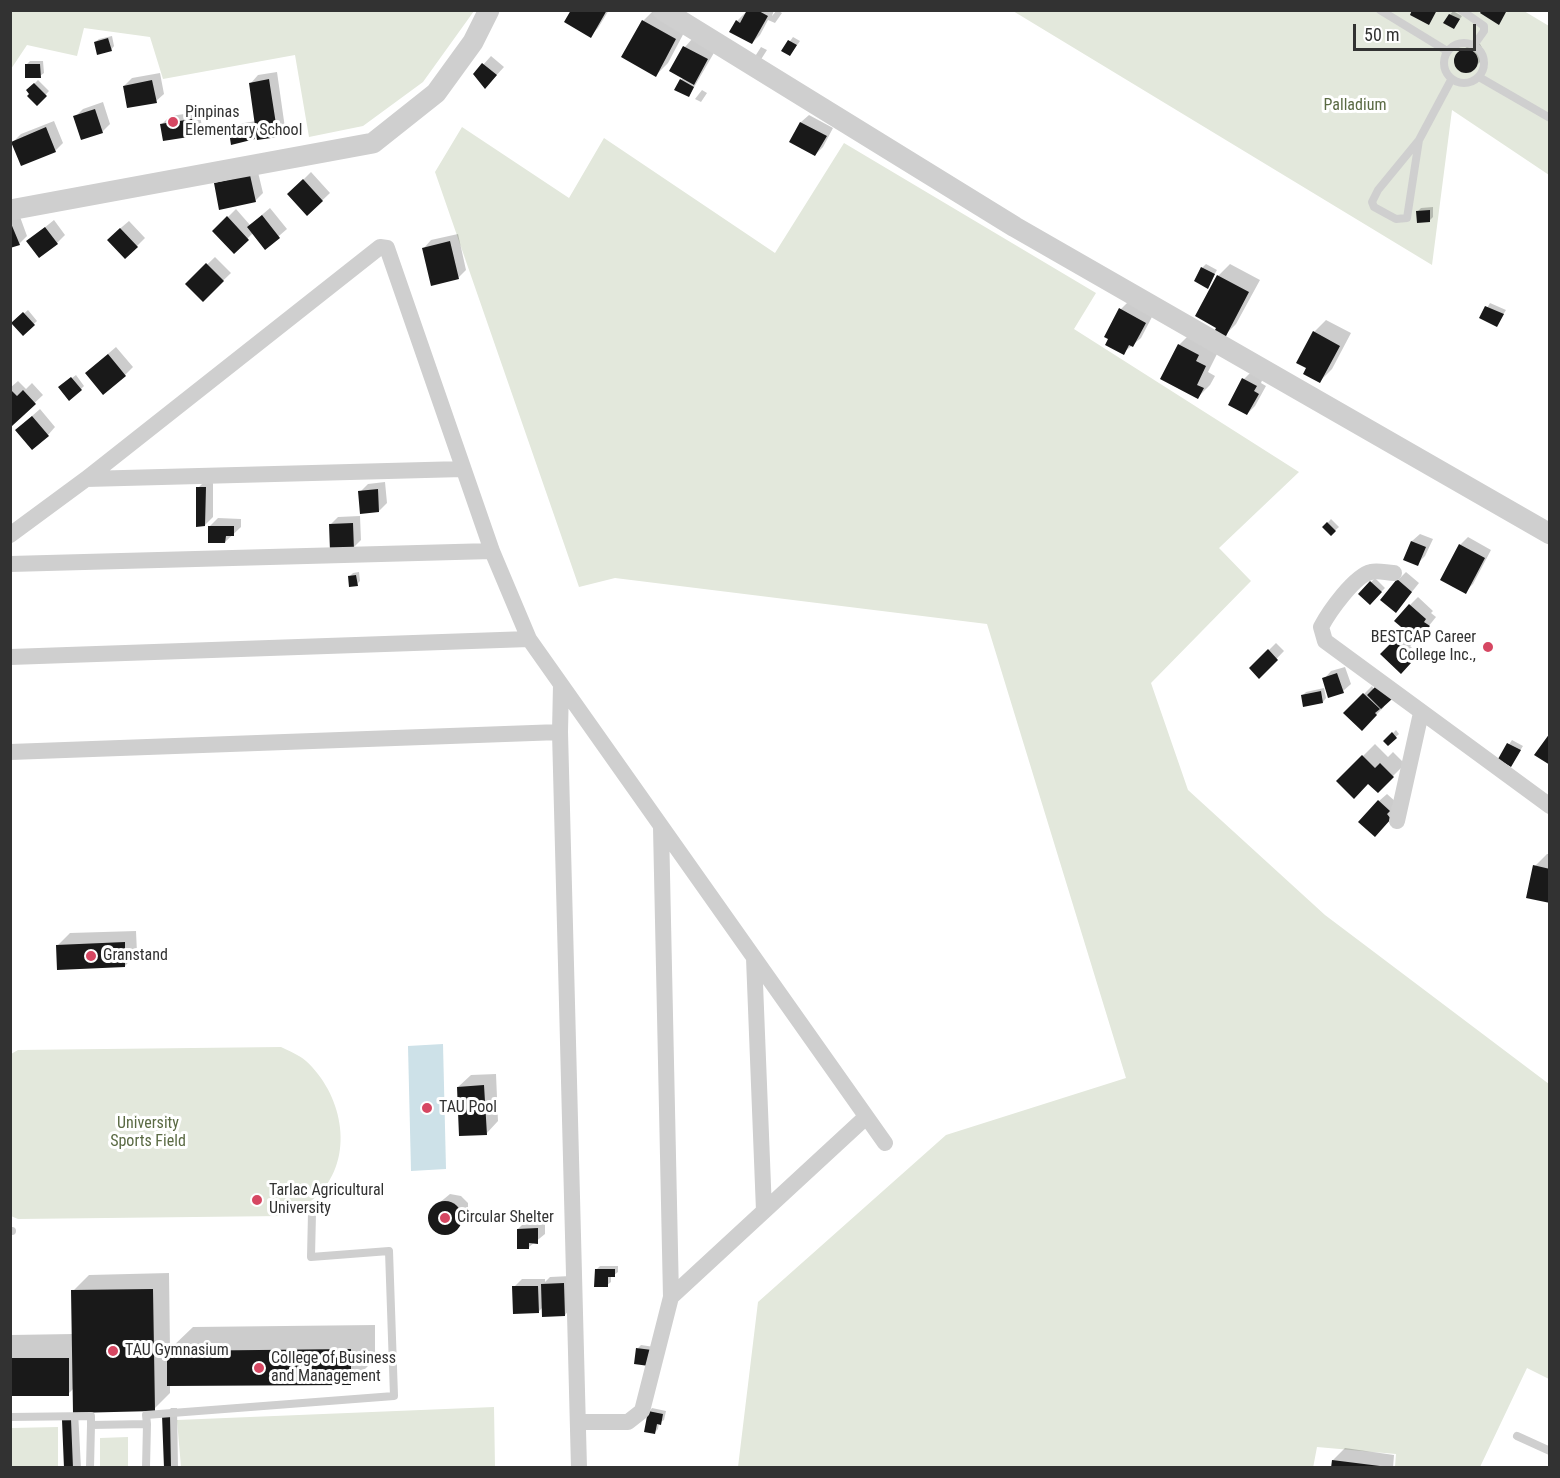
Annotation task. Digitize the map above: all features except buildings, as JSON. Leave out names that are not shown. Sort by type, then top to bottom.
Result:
[{"type":"street","points":[[10,210],[373,143],[436,93],[472,42],[489,10]]},
{"type":"street","points":[[663,10],[1015,227],[1550,534]]},
{"type":"street","points":[[10,535],[86,479],[371,254],[383,247],[387,248],[492,551],[529,639],[885,1143]]},
{"type":"street","points":[[86,479],[463,469]]},
{"type":"street","points":[[10,564],[492,551]]},
{"type":"street","points":[[1394,573],[1373,571],[1361,576],[1328,615],[1322,627],[1325,641],[1550,806]]},
{"type":"street","points":[[10,657],[529,639]]},
{"type":"street","points":[[561,685],[560,732],[579,1467]]},
{"type":"street","points":[[1397,821],[1421,713]]},
{"type":"street","points":[[10,752],[560,732]]},
{"type":"street","points":[[578,1422],[628,1422],[642,1411],[671,1297],[661,826]]},
{"type":"street","points":[[754,958],[764,1210]]},
{"type":"street","points":[[671,1297],[866,1117]]},
{"type":"lane","points":[[1380,10],[1447,51]]},
{"type":"lane","points":[[1461,10],[1485,26],[1474,45]]},
{"type":"lane","points":[[1464,43],[1474,45],[1484,60],[1484,69],[1479,77],[1471,83],[1460,84],[1451,80],[1444,71],[1443,61],[1447,51],[1455,45],[1464,43]]},
{"type":"lane","points":[[1479,77],[1550,118]]},
{"type":"lane","points":[[1419,140],[1407,218],[1396,219],[1374,207],[1372,202],[1378,190],[1419,140],[1451,80]]},
{"type":"lane","points":[[146,1467],[147,1415],[394,1396],[389,1251],[311,1257],[312,1213]]},
{"type":"lane","points":[[10,1417],[91,1416],[90,1467]]},
{"type":"lane","points":[[91,1425],[147,1424]]},
{"type":"lane","points":[[1517,1436],[1550,1451]]},
{"type":"green space","points":[[11,10],[474,11],[423,82],[363,126],[309,137],[295,55],[163,79],[150,37],[84,28],[77,56],[27,45],[11,69]]},
{"type":"green space","name":"Palladium","points":[[1013,11],[1524,11],[1549,26],[1549,175],[1452,110],[1432,265]]},
{"type":"green space","points":[[462,127],[569,198],[604,138],[775,253],[844,143],[1096,293],[1074,329],[1299,472],[1219,548],[1251,581],[1151,683],[1188,790],[1325,915],[1549,1084],[1549,1379],[1527,1368],[1480,1467],[1395,1467],[1396,1454],[1317,1447],[1313,1468],[738,1467],[758,1302],[946,1135],[1126,1078],[987,624],[615,578],[579,587],[435,172]]},
{"type":"green space","name":"University Sports Field","points":[[281,1047],[306,1061],[318,1074],[328,1089],[340,1123],[341,1141],[332,1176],[322,1191],[304,1206],[283,1216],[18,1219],[11,1216],[11,1054],[18,1050]]},
{"type":"green space","points":[[494,1407],[495,1467],[181,1467],[177,1420]]},
{"type":"green space","points":[[58,1427],[58,1467],[11,1467],[11,1428]]},
{"type":"green space","points":[[128,1437],[128,1467],[100,1467],[100,1438]]},
{"type":"shaded area","name":"TAU Pool","points":[[443,1044],[446,1169],[411,1171],[408,1046]]},
{"type":"place","name":"Pinpinas Elementary School","points":[[173,122]]},
{"type":"place","name":"BESTCAP Career College Inc.,","points":[[1488,647]]},
{"type":"place","name":"Granstand","points":[[91,956]]},
{"type":"place","name":"TAU Pool","points":[[427,1108]]},
{"type":"place","name":"Tarlac Agricultural University","points":[[257,1200]]},
{"type":"place","name":"Circular Shelter","points":[[445,1218]]},
{"type":"place","name":"TAU Gymnasium","points":[[113,1351]]},
{"type":"place","name":"College of Business and Management","points":[[259,1368]]}]
